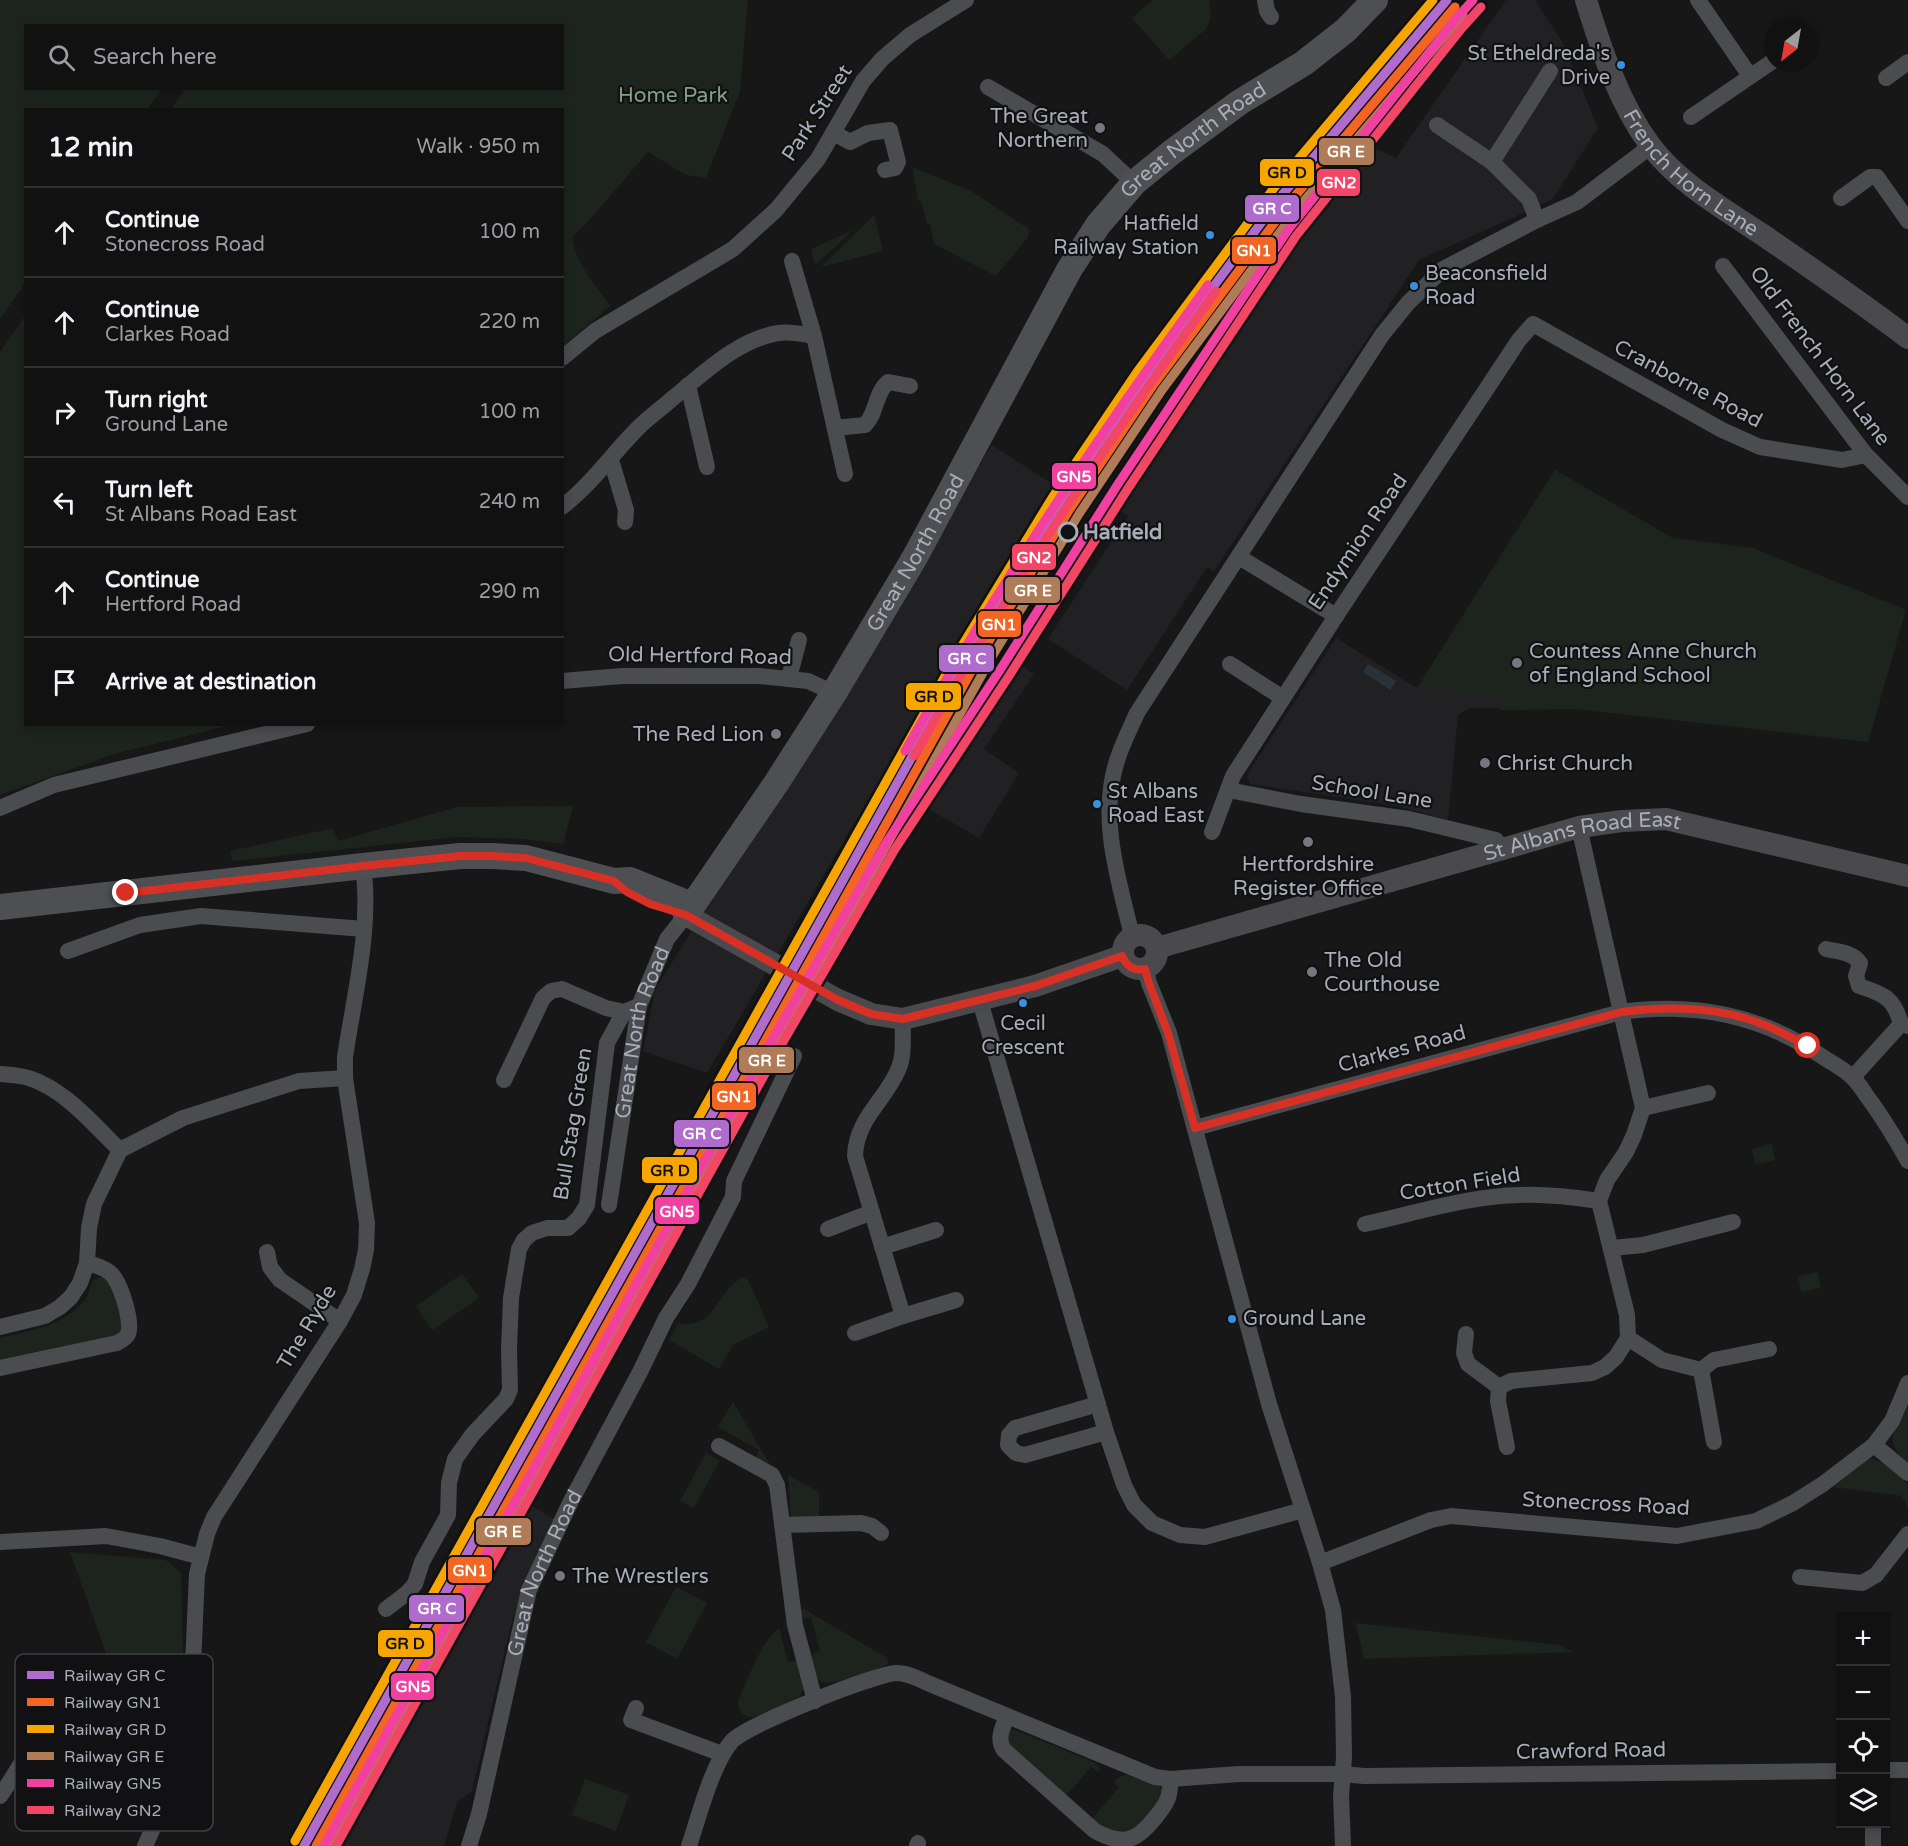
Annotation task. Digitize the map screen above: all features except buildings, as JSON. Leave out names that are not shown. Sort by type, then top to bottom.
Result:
[{"type":"main road","name":"Great North Road","points":[[686,915],[834,693],[920,548],[1069,270],[1098,225],[1134,183],[1172,152],[1240,102],[1304,63],[1346,30],[1375,0]]},
{"type":"main road","name":"French Horn Lane","points":[[1586,0],[1609,67],[1628,108],[1651,146],[1682,178],[1714,202],[1856,298],[1908,338]]},
{"type":"main road","name":"French Horn Lane","points":[[1856,298],[1908,349]]},
{"type":"main road","name":"St Albans Road East","points":[[1157,948],[1579,827],[1622,820],[1666,819],[1908,876]]},
{"type":"main road","points":[[0,907],[460,856],[526,858],[614,881],[630,879],[663,892],[682,901],[686,915],[838,1000],[871,1014],[903,1019],[1035,986],[1127,946],[1138,935],[1150,938],[1157,948],[1155,961],[1145,969],[1134,969],[1129,966],[1127,946]]},
{"type":"street","name":"Park Street","points":[[564,356],[595,331],[733,249],[776,210],[818,159],[863,81],[886,54],[910,35],[966,0]]},
{"type":"street","points":[[1266,0],[1267,11],[1271,17]]},
{"type":"street","points":[[1698,0],[1750,76]]},
{"type":"street","points":[[1886,78],[1908,62]]},
{"type":"street","points":[[1692,117],[1764,67]]},
{"type":"street","points":[[1492,162],[1550,71]]},
{"type":"street","points":[[988,87],[1103,154],[1134,183]]},
{"type":"street","points":[[1437,125],[1492,162],[1529,199],[1537,220]]},
{"type":"street","points":[[834,133],[850,142],[868,133],[890,130],[898,162],[895,168],[885,170]]},
{"type":"street","points":[[1127,946],[1111,842],[1109,805],[1115,765],[1137,713],[1382,335],[1408,303],[1443,269],[1577,202],[1651,146]]},
{"type":"street","points":[[1841,198],[1870,177],[1877,177],[1908,221]]},
{"type":"street","points":[[792,261],[814,336],[844,474]]},
{"type":"street","name":"Old French Horn Lane","points":[[1724,266],[1742,279],[1866,455],[1908,497]]},
{"type":"street","name":"Cranborne Road","points":[[1533,324],[1722,430],[1760,447],[1842,460],[1866,455]]},
{"type":"street","name":"Endymion Road","points":[[1212,832],[1233,776],[1512,350],[1533,324]]},
{"type":"street","points":[[564,505],[611,460],[639,427],[718,361],[747,344],[777,333],[794,332],[814,336]]},
{"type":"street","points":[[835,428],[865,425],[872,419],[882,387],[888,382],[910,386]]},
{"type":"street","points":[[688,385],[706,467]]},
{"type":"street","points":[[611,460],[626,510],[625,522]]},
{"type":"street","points":[[1239,557],[1336,616]]},
{"type":"street","points":[[789,678],[799,640]]},
{"type":"street","points":[[1230,664],[1283,698]]},
{"type":"street","name":"Old Hertford Road","points":[[564,681],[622,676],[759,676],[808,681],[834,693]]},
{"type":"street","points":[[0,808],[54,785],[299,726]]},
{"type":"street","name":"School Lane","points":[[1228,790],[1301,804],[1409,819],[1496,840],[1503,850]]},
{"type":"street","points":[[1499,1387],[1511,1381],[1592,1373],[1605,1367],[1616,1357],[1628,1338],[1627,1314],[1599,1201],[1607,1180],[1634,1136],[1643,1108],[1579,827]]},
{"type":"street","name":"The Ryde","points":[[194,1654],[197,1574],[214,1517],[340,1321],[354,1295],[362,1269],[366,1250],[367,1223],[345,1078],[345,1057],[364,929],[366,897],[363,866]]},
{"type":"street","name":"Great North Road","points":[[609,1205],[632,1009],[667,939],[686,915]]},
{"type":"street","points":[[68,951],[140,925],[201,916],[364,929]]},
{"type":"street","points":[[1826,949],[1858,959],[1860,963],[1856,976],[1859,986],[1887,997],[1897,1008],[1904,1025],[1852,1077]]},
{"type":"street","points":[[1145,969],[1168,1033],[1269,1404],[1333,1610],[1340,1668],[1344,1745],[1341,1797],[1343,1846]]},
{"type":"street","points":[[504,1080],[543,998],[551,991],[562,989],[606,1008],[632,1009]]},
{"type":"street","points":[[980,1001],[1106,1432],[1124,1485],[1134,1505],[1152,1523],[1180,1535],[1205,1537],[1303,1510]]},
{"type":"street","points":[[1621,1012],[1653,1008],[1686,1008],[1721,1012],[1765,1025],[1808,1046],[1852,1077],[1885,1120],[1908,1161]]},
{"type":"street","name":"Bull Stag Green","points":[[386,1609],[415,1584],[422,1562],[448,1515],[449,1483],[455,1459],[469,1439],[506,1399],[510,1390],[511,1298],[519,1249],[532,1233],[547,1228],[568,1227],[579,1218],[587,1205],[607,1043],[632,1009]]},
{"type":"street","name":"Clarkes Road","points":[[1195,1128],[1621,1012]]},
{"type":"street","points":[[903,1019],[899,1068],[855,1140],[855,1156],[903,1316]]},
{"type":"street","name":"Great North Road","points":[[469,1846],[529,1590],[571,1502],[666,1318],[688,1284],[733,1197],[734,1181],[794,1056]]},
{"type":"street","points":[[0,1074],[18,1075],[41,1083],[60,1095],[120,1150]]},
{"type":"street","points":[[0,1327],[45,1316],[71,1297],[87,1263],[89,1228],[94,1204],[120,1150],[183,1118],[299,1082],[345,1078]]},
{"type":"street","points":[[1643,1108],[1708,1094]]},
{"type":"street","name":"Cotton Field","points":[[1365,1224],[1461,1202],[1518,1194],[1564,1196],[1599,1201]]},
{"type":"street","points":[[828,1229],[872,1212]]},
{"type":"street","points":[[1612,1248],[1643,1245],[1733,1222]]},
{"type":"street","points":[[882,1247],[936,1230]]},
{"type":"street","points":[[267,1252],[270,1267],[280,1280],[340,1321]]},
{"type":"street","points":[[0,1368],[117,1343],[124,1339],[129,1325],[120,1285],[111,1273],[87,1263]]},
{"type":"street","points":[[855,1333],[956,1300]]},
{"type":"street","points":[[1466,1334],[1464,1353],[1468,1364],[1499,1387]]},
{"type":"street","points":[[1628,1338],[1662,1360],[1701,1370]]},
{"type":"street","points":[[1701,1370],[1714,1360],[1769,1349]]},
{"type":"street","points":[[1701,1370],[1714,1442]]},
{"type":"street","name":"Stonecross Road","points":[[1320,1563],[1431,1520],[1451,1516],[1677,1536],[1756,1521],[1793,1503],[1823,1484],[1874,1445],[1892,1421],[1908,1383]]},
{"type":"street","points":[[1499,1387],[1498,1401],[1507,1447]]},
{"type":"street","points":[[1098,1404],[1015,1428],[1009,1435],[1008,1445],[1016,1453],[1025,1455],[1106,1432]]},
{"type":"street","points":[[1874,1445],[1908,1473]]},
{"type":"street","points":[[719,1446],[772,1475],[777,1485],[795,1625],[815,1701]]},
{"type":"street","points":[[782,1525],[861,1523],[872,1526],[881,1533]]},
{"type":"street","points":[[1800,1577],[1862,1582],[1876,1575],[1908,1534]]},
{"type":"street","points":[[0,1542],[106,1536],[160,1546],[201,1557]]},
{"type":"street","name":"Crawford Road","points":[[722,1754],[744,1731],[873,1678],[898,1673],[909,1675],[1155,1777],[1170,1779],[1239,1774],[1373,1776],[1836,1771]]},
{"type":"street","points":[[636,1708],[631,1720],[722,1754],[689,1846]]},
{"type":"street","points":[[1007,1716],[999,1737],[1004,1750],[1095,1831],[1106,1838],[1119,1842],[1130,1841],[1141,1835],[1166,1804],[1170,1793],[1170,1779]]},
{"type":"street","points":[[1890,1770],[1908,1770]]},
{"type":"street","points":[[0,1796],[15,1775]]},
{"type":"street","points":[[1873,1828],[1873,1846]]},
{"type":"street","name":"The Ryde","points":[[145,1846],[152,1831]]},
{"type":"shaded area","points":[[1506,0],[1535,0],[1563,43],[1598,128],[1552,200],[1419,260],[1214,571],[1207,567],[1127,690],[1048,639],[1128,516],[1120,511],[1276,273],[1366,144],[1396,158]]},
{"type":"shaded area","points":[[992,445],[1054,485],[707,1073],[643,1051],[655,990]]},
{"type":"shaded area","name":"Countess Anne Church of England School","points":[[1555,470],[1575,709],[1469,708],[1458,715],[1448,820],[1397,806],[1250,784],[1247,775],[1336,638],[1417,688]]},
{"type":"shaded area","points":[[1020,664],[1034,674],[984,749],[1019,773],[979,838],[925,807]]},
{"type":"shaded area","points":[[1368,664],[1396,681],[1390,690],[1363,672]]},
{"type":"shaded area","points":[[529,1504],[556,1520],[512,1621],[472,1791],[457,1802],[444,1846],[342,1846]]},
{"type":"green space","name":"Home Park","points":[[0,0],[748,0],[740,91],[706,178],[686,175],[648,152],[572,237],[577,256],[610,306],[564,345],[564,108],[172,108],[183,92],[180,90],[564,90],[564,24],[24,24],[24,90],[161,90],[148,108],[24,108],[24,284],[0,319]]},
{"type":"green space","points":[[1153,0],[1209,0],[1210,16],[1205,30],[1169,60],[1132,18]]},
{"type":"green space","points":[[912,167],[971,191],[1029,229],[1028,237],[996,276],[934,244],[930,224],[927,224],[922,204],[918,200]]},
{"type":"green space","points":[[874,215],[883,251],[821,267]]},
{"type":"green space","points":[[855,229],[815,265],[811,249]]},
{"type":"green space","points":[[24,317],[24,726],[227,726],[114,754],[0,795],[0,352]]},
{"type":"green space","points":[[1555,470],[1673,538],[1753,548],[1906,610],[1868,742],[1575,709],[1499,710],[1500,696],[1417,688]]},
{"type":"green space","points":[[573,806],[563,844],[523,839],[456,837],[232,861],[230,851],[333,828],[338,841],[457,807]]},
{"type":"green space","points":[[1772,1144],[1775,1160],[1755,1164],[1752,1149]]},
{"type":"green space","points":[[1818,1272],[1821,1288],[1801,1292],[1798,1276]]},
{"type":"green space","points":[[462,1274],[479,1298],[432,1330],[416,1306]]},
{"type":"green space","points":[[101,1277],[108,1279],[122,1318],[121,1334],[0,1363],[0,1338],[34,1330],[66,1317],[85,1300],[93,1280]]},
{"type":"green space","points":[[743,1277],[748,1280],[769,1327],[733,1345],[719,1369],[669,1340],[678,1323],[691,1324],[708,1316],[733,1284]]},
{"type":"green space","points":[[733,1402],[772,1468],[755,1459],[759,1450],[718,1427]]},
{"type":"green space","points":[[1908,1402],[1908,1464],[1895,1448],[1893,1434]]},
{"type":"green space","points":[[706,1453],[720,1460],[694,1508],[680,1501]]},
{"type":"green space","points":[[1870,1459],[1886,1464],[1908,1484],[1908,1509],[1902,1496],[1833,1487]]},
{"type":"green space","points":[[788,1475],[819,1492],[819,1520],[791,1521]]},
{"type":"green space","points":[[70,1552],[166,1560],[181,1573],[183,1654],[106,1654]]},
{"type":"green space","points":[[676,1587],[707,1603],[677,1659],[646,1642]]},
{"type":"green space","points":[[804,1609],[887,1658],[888,1664],[842,1680],[824,1682],[819,1680],[811,1657],[820,1651],[811,1617],[804,1618],[798,1610]]},
{"type":"green space","points":[[1356,1623],[1559,1645],[1573,1652],[1364,1659]]},
{"type":"green space","points":[[779,1628],[788,1662],[799,1660],[804,1688],[799,1697],[772,1711],[753,1717],[746,1716],[740,1711],[738,1701],[760,1652]]},
{"type":"green space","points":[[1013,1729],[1096,1763],[1100,1769],[1099,1772],[1091,1767],[1066,1796],[1003,1744],[1008,1731]]},
{"type":"green space","points":[[1127,1775],[1155,1784],[1166,1795],[1136,1834],[1116,1839],[1092,1819],[1119,1787],[1113,1782]]},
{"type":"green space","points":[[585,1779],[629,1795],[616,1831],[572,1815]]},
{"type":"transit line","points":[[295,1841],[963,644],[1052,498],[1137,372],[1274,188],[1433,0]]},
{"type":"transit line","points":[[304,1846],[972,649],[1061,503],[1145,378],[1282,195],[1447,0]]},
{"type":"transit line","points":[[328,1846],[990,660],[1079,514],[1162,390],[1298,208],[1463,14]]},
{"type":"rail line","name":"GN5","points":[[324,1846],[767,1049],[886,843],[1000,670],[1118,484],[1288,230],[1473,0]]},
{"type":"rail line","name":"GN1","points":[[316,1846],[981,654],[1070,509],[1154,384],[1290,202],[1455,7]]},
{"type":"rail line","name":"GN2","points":[[336,1846],[776,1054],[895,849],[1009,676],[1127,490],[1296,236],[1481,7]]},
{"type":"rail line","name":"GN5","points":[[905,751],[975,631],[1049,514],[1127,398],[1208,285]]},
{"type":"rail line","name":"GN2","points":[[914,756],[984,636],[1058,519],[1216,291]]},
{"type":"place","name":"St Etheldreda's Drive","points":[[1621,65]]},
{"type":"place","name":"The Great Northern","points":[[1100,128]]},
{"type":"place","name":"Hatfield Railway Station","points":[[1210,235]]},
{"type":"place","name":"Beaconsfield Road","points":[[1414,286]]},
{"type":"place","name":"Hatfield","points":[[1068,532]]},
{"type":"place","name":"Countess Anne Church of England School","points":[[1517,663]]},
{"type":"place","name":"The Red Lion","points":[[776,734]]},
{"type":"place","name":"Christ Church","points":[[1485,763]]},
{"type":"place","name":"St Albans Road East","points":[[1097,804]]},
{"type":"place","name":"Hertfordshire Register Office","points":[[1308,842]]},
{"type":"place","name":"The Old Courthouse","points":[[1312,972]]},
{"type":"place","name":"Cecil Crescent","points":[[1023,1003]]},
{"type":"place","name":"Ground Lane","points":[[1232,1319]]},
{"type":"place","name":"The Wrestlers","points":[[560,1576]]},
{"type":"route","points":[[126,893],[460,856],[526,858],[614,881],[627,892],[650,904],[686,915],[838,1000],[871,1014],[903,1019],[1035,986],[1122,956],[1125,962],[1134,969],[1145,969],[1168,1033],[1195,1128],[1621,1012],[1653,1008],[1686,1008],[1721,1012],[1765,1025],[1808,1046]]}]
